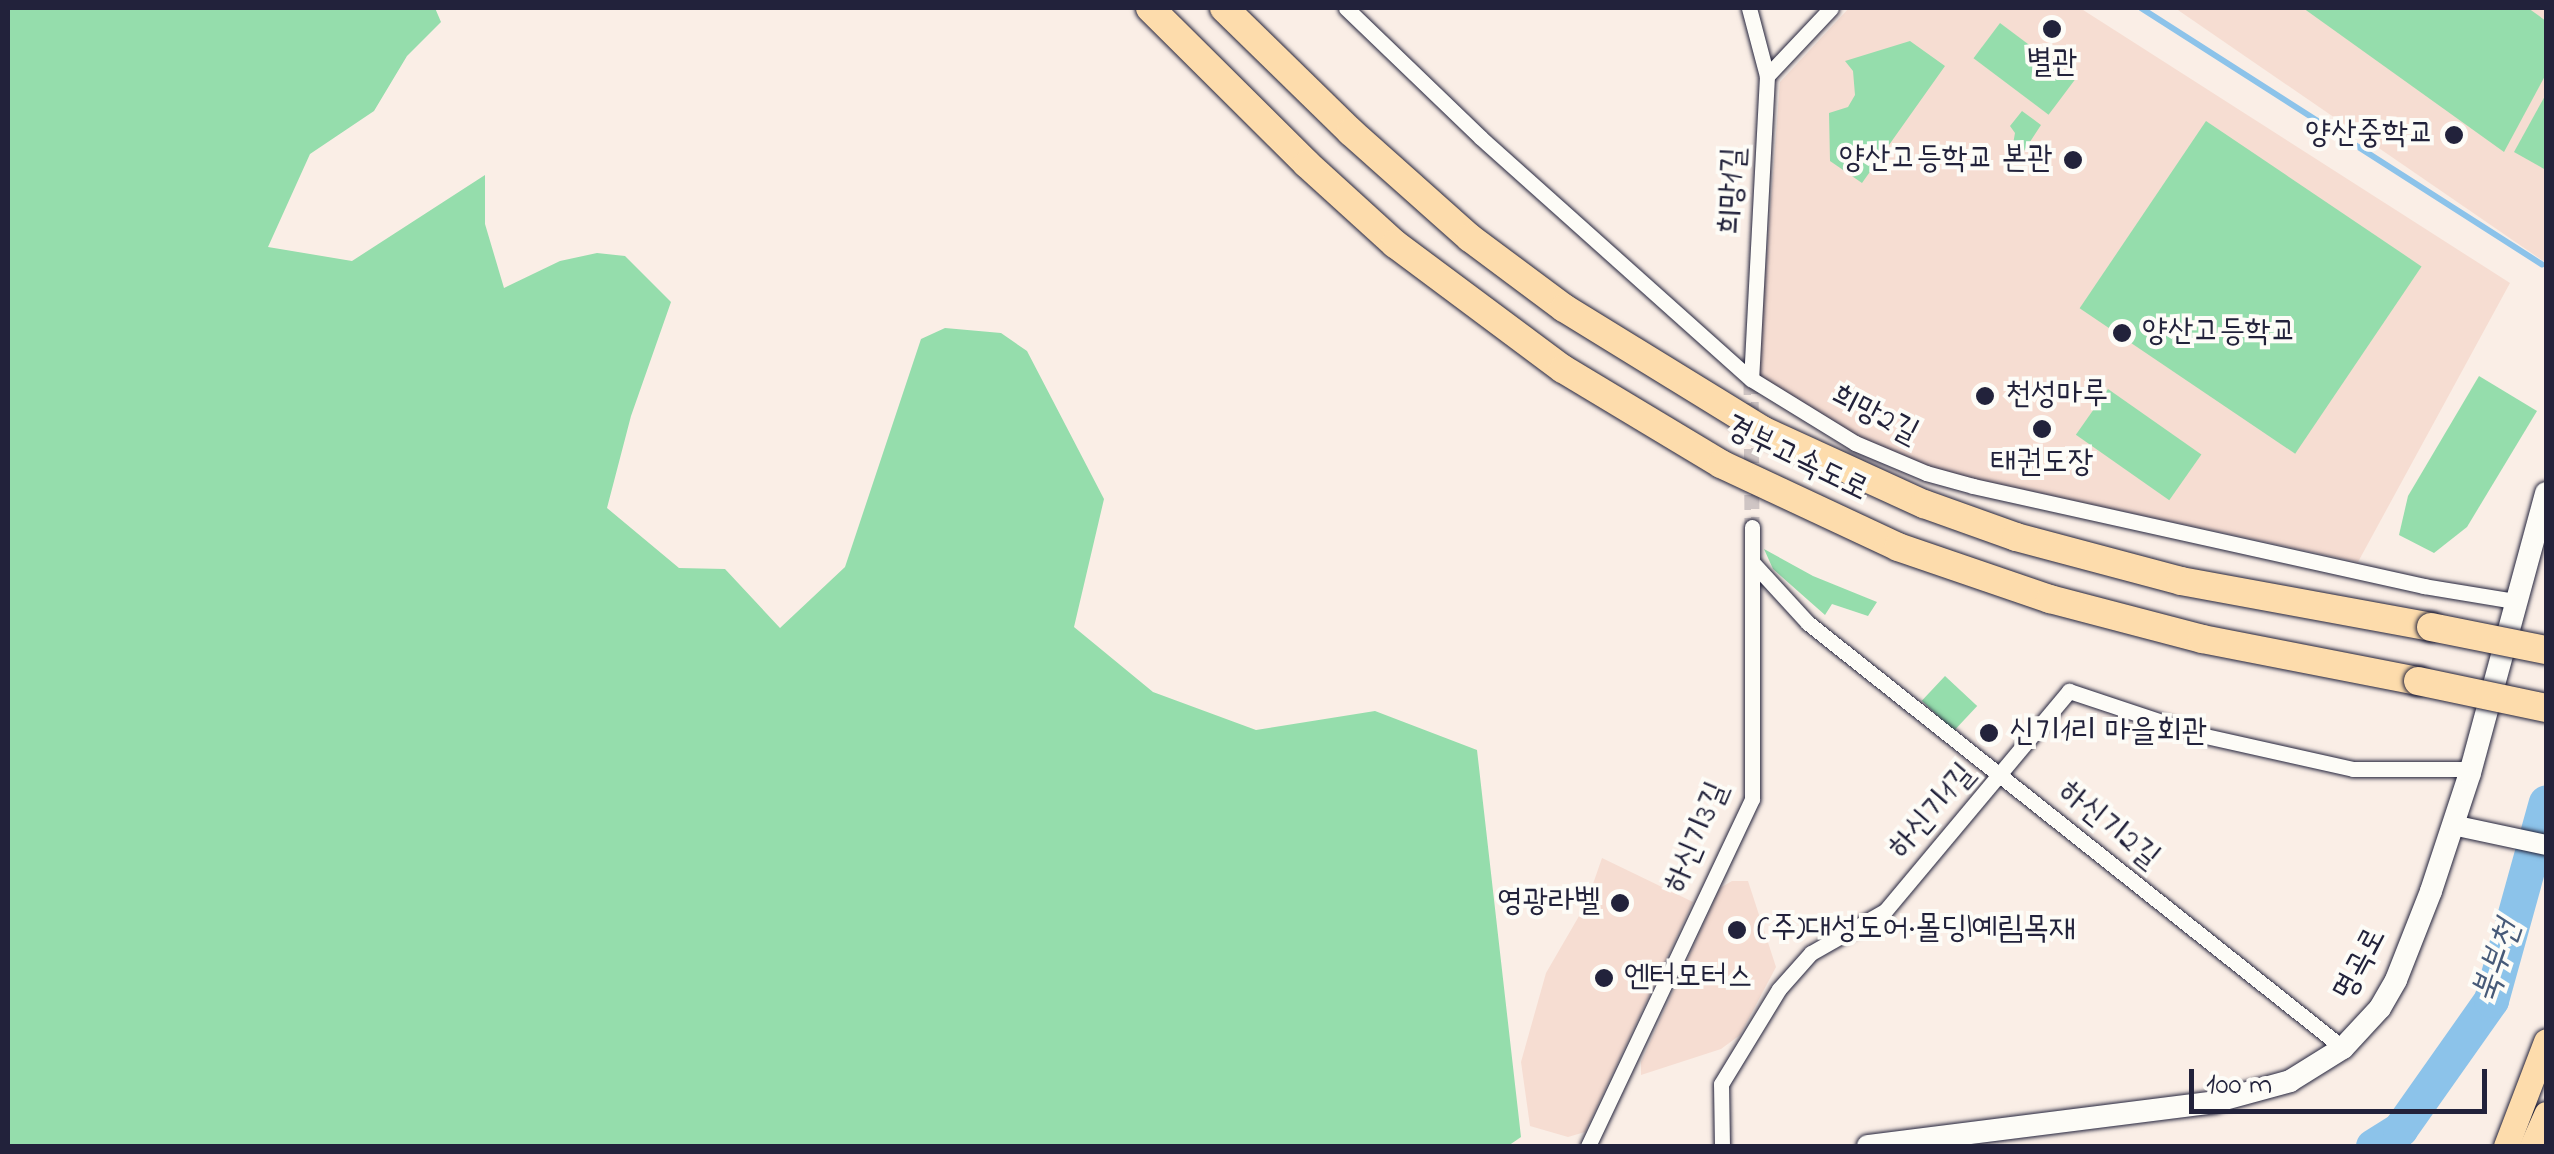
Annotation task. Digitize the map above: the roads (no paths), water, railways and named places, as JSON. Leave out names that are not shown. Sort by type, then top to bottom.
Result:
[{"type":"highway","name":"경부고속도로","points":[[1150,8],[1307,164],[1395,244],[1563,369],[1721,464],[1881,540],[1993,582],[2202,639],[2546,708]]},
{"type":"highway","name":"경부고속도로","points":[[1224,8],[1351,132],[1470,238],[1564,308],[1762,430],[1924,504],[2016,538],[2181,581],[2546,650]]},
{"type":"highway","points":[[2506,1146],[2546,1040]]},
{"type":"highway","points":[[2532,1146],[2546,1114]]},
{"type":"main road","name":"명곡로","points":[[1868,1146],[2214,1102],[2290,1081],[2343,1048],[2380,1008],[2396,980],[2453,826],[2546,493]]},
{"type":"street","name":"희망2길","points":[[1346,8],[1482,138],[1751,379],[1856,443],[1926,473],[2424,586],[2516,601]]},
{"type":"street","name":"희망1길","points":[[1749,8],[1767,76],[1751,379]]},
{"type":"street","points":[[1767,76],[1831,8]]},
{"type":"street","name":"하신기3길","points":[[1591,1146],[1752,799],[1752,527]]},
{"type":"street","name":"하신기2길","points":[[1752,563],[1808,623],[2343,1048]]},
{"type":"street","name":"하신기1길","points":[[1722,1146],[1721,1084],[1779,989],[1811,953],[1884,910],[2068,690],[2201,735],[2353,769],[2471,769]]},
{"type":"street","points":[[2453,826],[2546,845]]},
{"type":"waterway","points":[[2141,8],[2542,264]]},
{"type":"waterway","name":"북부천","points":[[2373,1146],[2400,1129],[2491,1000],[2546,802]]},
{"type":"tunnel","points":[[1751,379],[1752,527]]},
{"type":"place","name":"별관","points":[[2052,29]]},
{"type":"place","name":"양산중학교","points":[[2454,135]]},
{"type":"place","name":"양산고등학교 본관","points":[[2073,160]]},
{"type":"place","name":"양산고등학교","points":[[2122,333]]},
{"type":"place","name":"천성마루","points":[[1985,396]]},
{"type":"place","name":"태권도장","points":[[2042,429]]},
{"type":"place","name":"신기1리 마을회관","points":[[1989,733]]},
{"type":"place","name":"영광라벨","points":[[1620,903]]},
{"type":"place","name":"(주)대성도어·몰딩|예림목재","points":[[1737,930]]},
{"type":"place","name":"엔터모터스","points":[[1604,978]]}]
